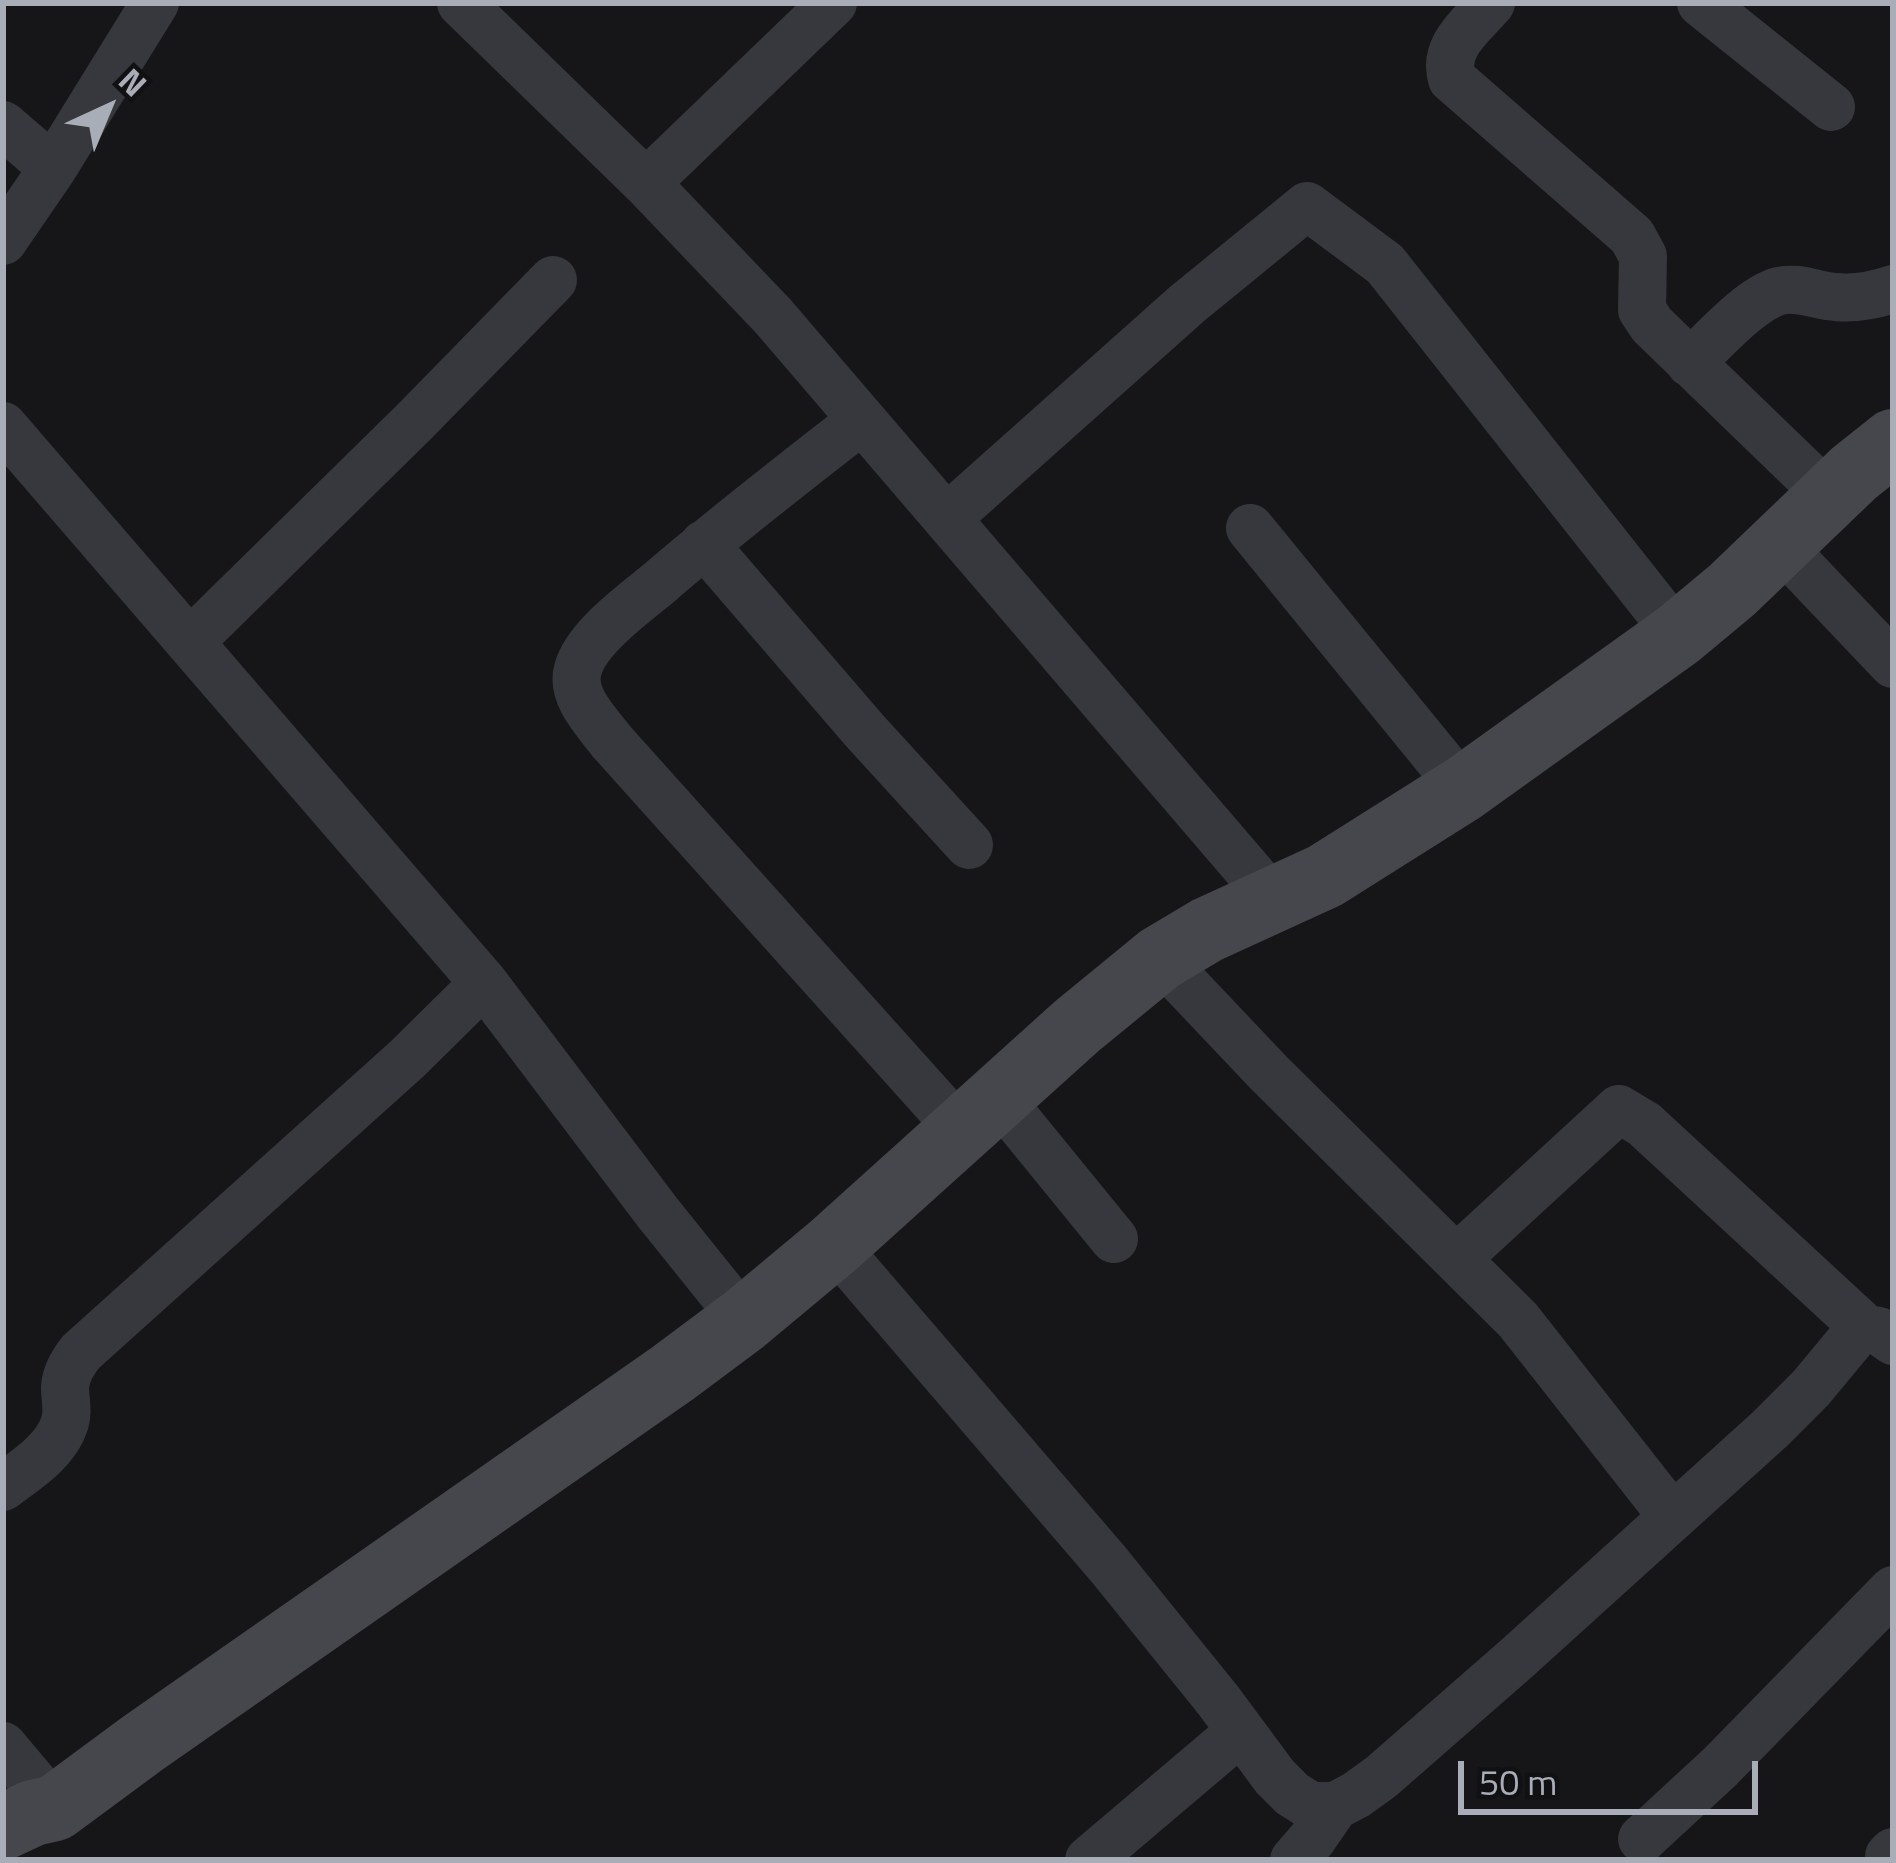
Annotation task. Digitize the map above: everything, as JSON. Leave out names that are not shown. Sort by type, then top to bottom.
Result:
[{"type":"street","points":[[461,3],[646,183],[759,302],[1273,898]]},
{"type":"street","points":[[646,183],[833,3]]},
{"type":"street","points":[[1491,3],[1452,50],[1448,65],[1452,79],[1632,236],[1643,256],[1642,310],[1652,325],[1829,496]]},
{"type":"street","points":[[1701,3],[1831,106]]},
{"type":"street","points":[[3,241],[52,167],[142,8]]},
{"type":"street","points":[[3,125],[52,167]]},
{"type":"street","points":[[947,518],[1187,304],[1307,206],[1385,264],[1678,635]]},
{"type":"street","points":[[190,641],[553,280]]},
{"type":"street","points":[[1690,363],[1762,299],[1780,290],[1839,298],[1893,289]]},
{"type":"street","points":[[862,419],[626,611],[586,651],[576,672],[578,689],[612,742],[980,1115],[1114,1239]]},
{"type":"street","points":[[3,426],[484,983],[744,1320]]},
{"type":"street","points":[[3,1746],[30,1816],[600,1426],[744,1320],[834,1246],[1107,1000],[1160,958],[1207,930],[1325,876],[1463,789],[1678,635],[1893,442]]},
{"type":"street","points":[[1250,528],[1463,789]]},
{"type":"street","points":[[1778,543],[1893,664]]},
{"type":"street","points":[[704,544],[969,845]]},
{"type":"street","points":[[1160,958],[1518,1320],[1672,1516]]},
{"type":"street","points":[[3,1487],[35,1463],[64,1426],[65,1384],[81,1352],[407,1059],[484,983]]},
{"type":"street","points":[[1457,1258],[1619,1109],[1644,1124],[1880,1335]]},
{"type":"street","points":[[834,1246],[1108,1564],[1275,1777],[1311,1806],[1335,1806]]},
{"type":"street","points":[[1294,1860],[1335,1806],[1381,1778],[1770,1429],[1855,1335],[1880,1335]]},
{"type":"street","points":[[1642,1839],[1720,1767],[1893,1590]]},
{"type":"street","points":[[1089,1860],[1241,1731]]}]
